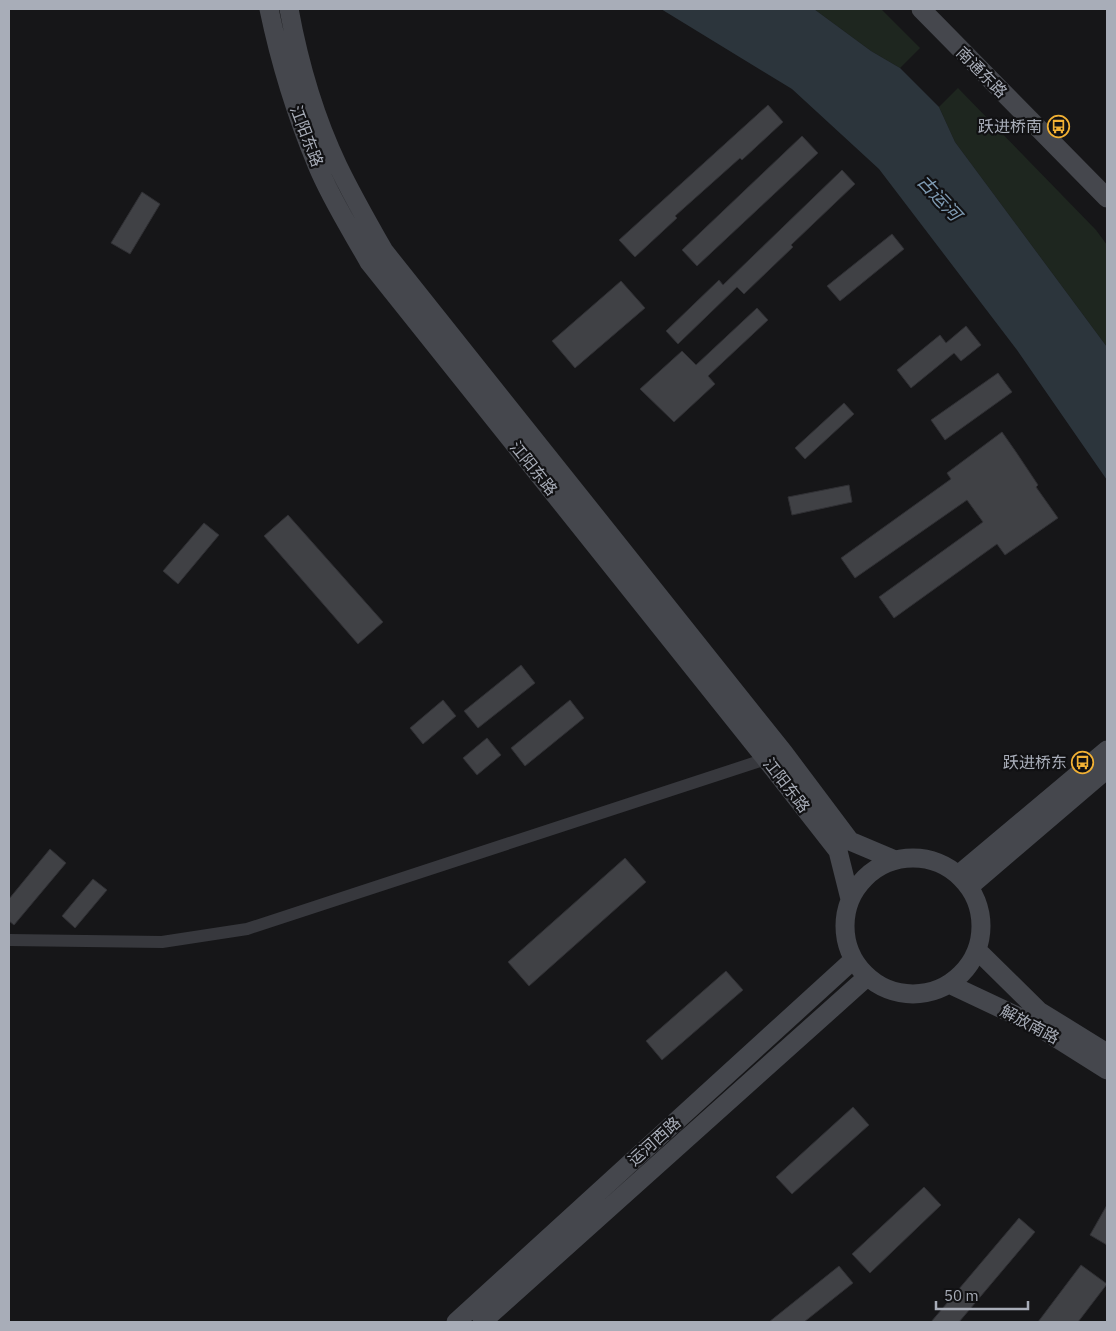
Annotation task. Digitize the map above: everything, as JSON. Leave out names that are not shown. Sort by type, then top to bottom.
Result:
[{"type":"main road","name":"江阳东路","points":[[269,9],[288,86],[317,166],[369,262],[766,758],[838,851],[850,899]]},
{"type":"main road","name":"江阳东路","points":[[289,9],[307,88],[322,128],[338,166],[384,251],[784,753],[850,842],[895,860]]},
{"type":"main road","name":"南通东路","points":[[921,9],[1107,198]]},
{"type":"main road","points":[[964,881],[1107,750]]},
{"type":"main road","points":[[964,881],[1107,769]]},
{"type":"main road","points":[[917,858],[939,863],[964,881],[978,906],[981,928],[977,950],[966,969],[949,984],[929,993],[907,994],[886,989],[867,977],[853,960],[845,933],[845,919],[850,899],[860,883],[874,870],[895,860],[917,858]]},
{"type":"main road","name":"解放南路","points":[[977,950],[1039,1011],[1107,1053]]},
{"type":"main road","name":"运河西路","points":[[456,1322],[853,960]]},
{"type":"main road","name":"运河西路","points":[[482,1322],[867,977]]},
{"type":"main road","name":"解放南路","points":[[949,984],[1034,1024],[1107,1070]]},
{"type":"street","points":[[9,940],[162,942],[247,930],[766,758]]},
{"type":"shaded area","points":[[814,9],[881,9],[920,48],[900,68],[871,51]]},
{"type":"shaded area","points":[[958,88],[1096,230],[1107,245],[1107,347],[955,142],[939,107]]},
{"type":"water","name":"古运河","points":[[661,9],[814,9],[871,51],[900,68],[939,107],[955,142],[1107,347],[1107,480],[1017,350],[879,169],[792,89]]},
{"type":"building","points":[[768,105],[783,122],[742,160],[740,158],[675,216],[677,218],[635,257],[619,240]]},
{"type":"building","points":[[802,136],[818,153],[697,266],[682,250]]},
{"type":"building","points":[[842,170],[855,184],[791,245],[793,247],[744,294],[737,287],[678,344],[666,331],[719,280],[723,285]]},
{"type":"building","points":[[142,192],[160,204],[130,254],[111,243]]},
{"type":"building","points":[[892,234],[904,249],[840,301],[827,286]]},
{"type":"building","points":[[621,281],[645,308],[575,368],[552,341]]},
{"type":"building","points":[[757,308],[768,320],[708,376],[715,384],[674,422],[640,389],[682,351],[696,365]]},
{"type":"building","points":[[966,326],[981,345],[961,361],[954,353],[911,388],[897,370],[940,335],[946,343]]},
{"type":"building","points":[[998,373],[1012,392],[945,440],[931,420]]},
{"type":"building","points":[[844,403],[854,414],[805,459],[795,448]]},
{"type":"building","points":[[1002,432],[1038,485],[1036,487],[1058,518],[1005,555],[997,544],[894,618],[879,597],[983,522],[967,500],[855,578],[841,558],[951,479],[947,473]]},
{"type":"building","points":[[849,485],[852,502],[792,515],[788,497]]},
{"type":"building","points":[[288,515],[383,622],[358,644],[264,536]]},
{"type":"building","points":[[204,523],[219,535],[178,584],[163,571]]},
{"type":"building","points":[[521,665],[535,683],[478,728],[464,711]]},
{"type":"building","points":[[443,700],[456,716],[423,744],[410,728]]},
{"type":"building","points":[[570,700],[584,718],[525,766],[511,748]]},
{"type":"building","points":[[487,738],[501,755],[477,775],[463,758]]},
{"type":"building","points":[[50,849],[66,863],[14,925],[9,921],[9,899]]},
{"type":"building","points":[[625,858],[646,882],[529,986],[508,962]]},
{"type":"building","points":[[93,879],[107,890],[75,928],[62,916]]},
{"type":"building","points":[[726,971],[743,990],[662,1060],[646,1041]]},
{"type":"building","points":[[853,1107],[869,1125],[792,1194],[776,1177]]},
{"type":"building","points":[[924,1187],[941,1205],[870,1273],[852,1254]]},
{"type":"building","points":[[1107,1205],[1107,1245],[1090,1235]]},
{"type":"building","points":[[1019,1218],[1035,1232],[959,1322],[931,1322]]},
{"type":"building","points":[[1081,1265],[1107,1284],[1078,1322],[1038,1322]]},
{"type":"building","points":[[839,1266],[853,1283],[804,1322],[769,1322]]},
{"type":"place","name":"跃进桥南","points":[[1058,126]]},
{"type":"place","name":"跃进桥东","points":[[1083,762]]}]
